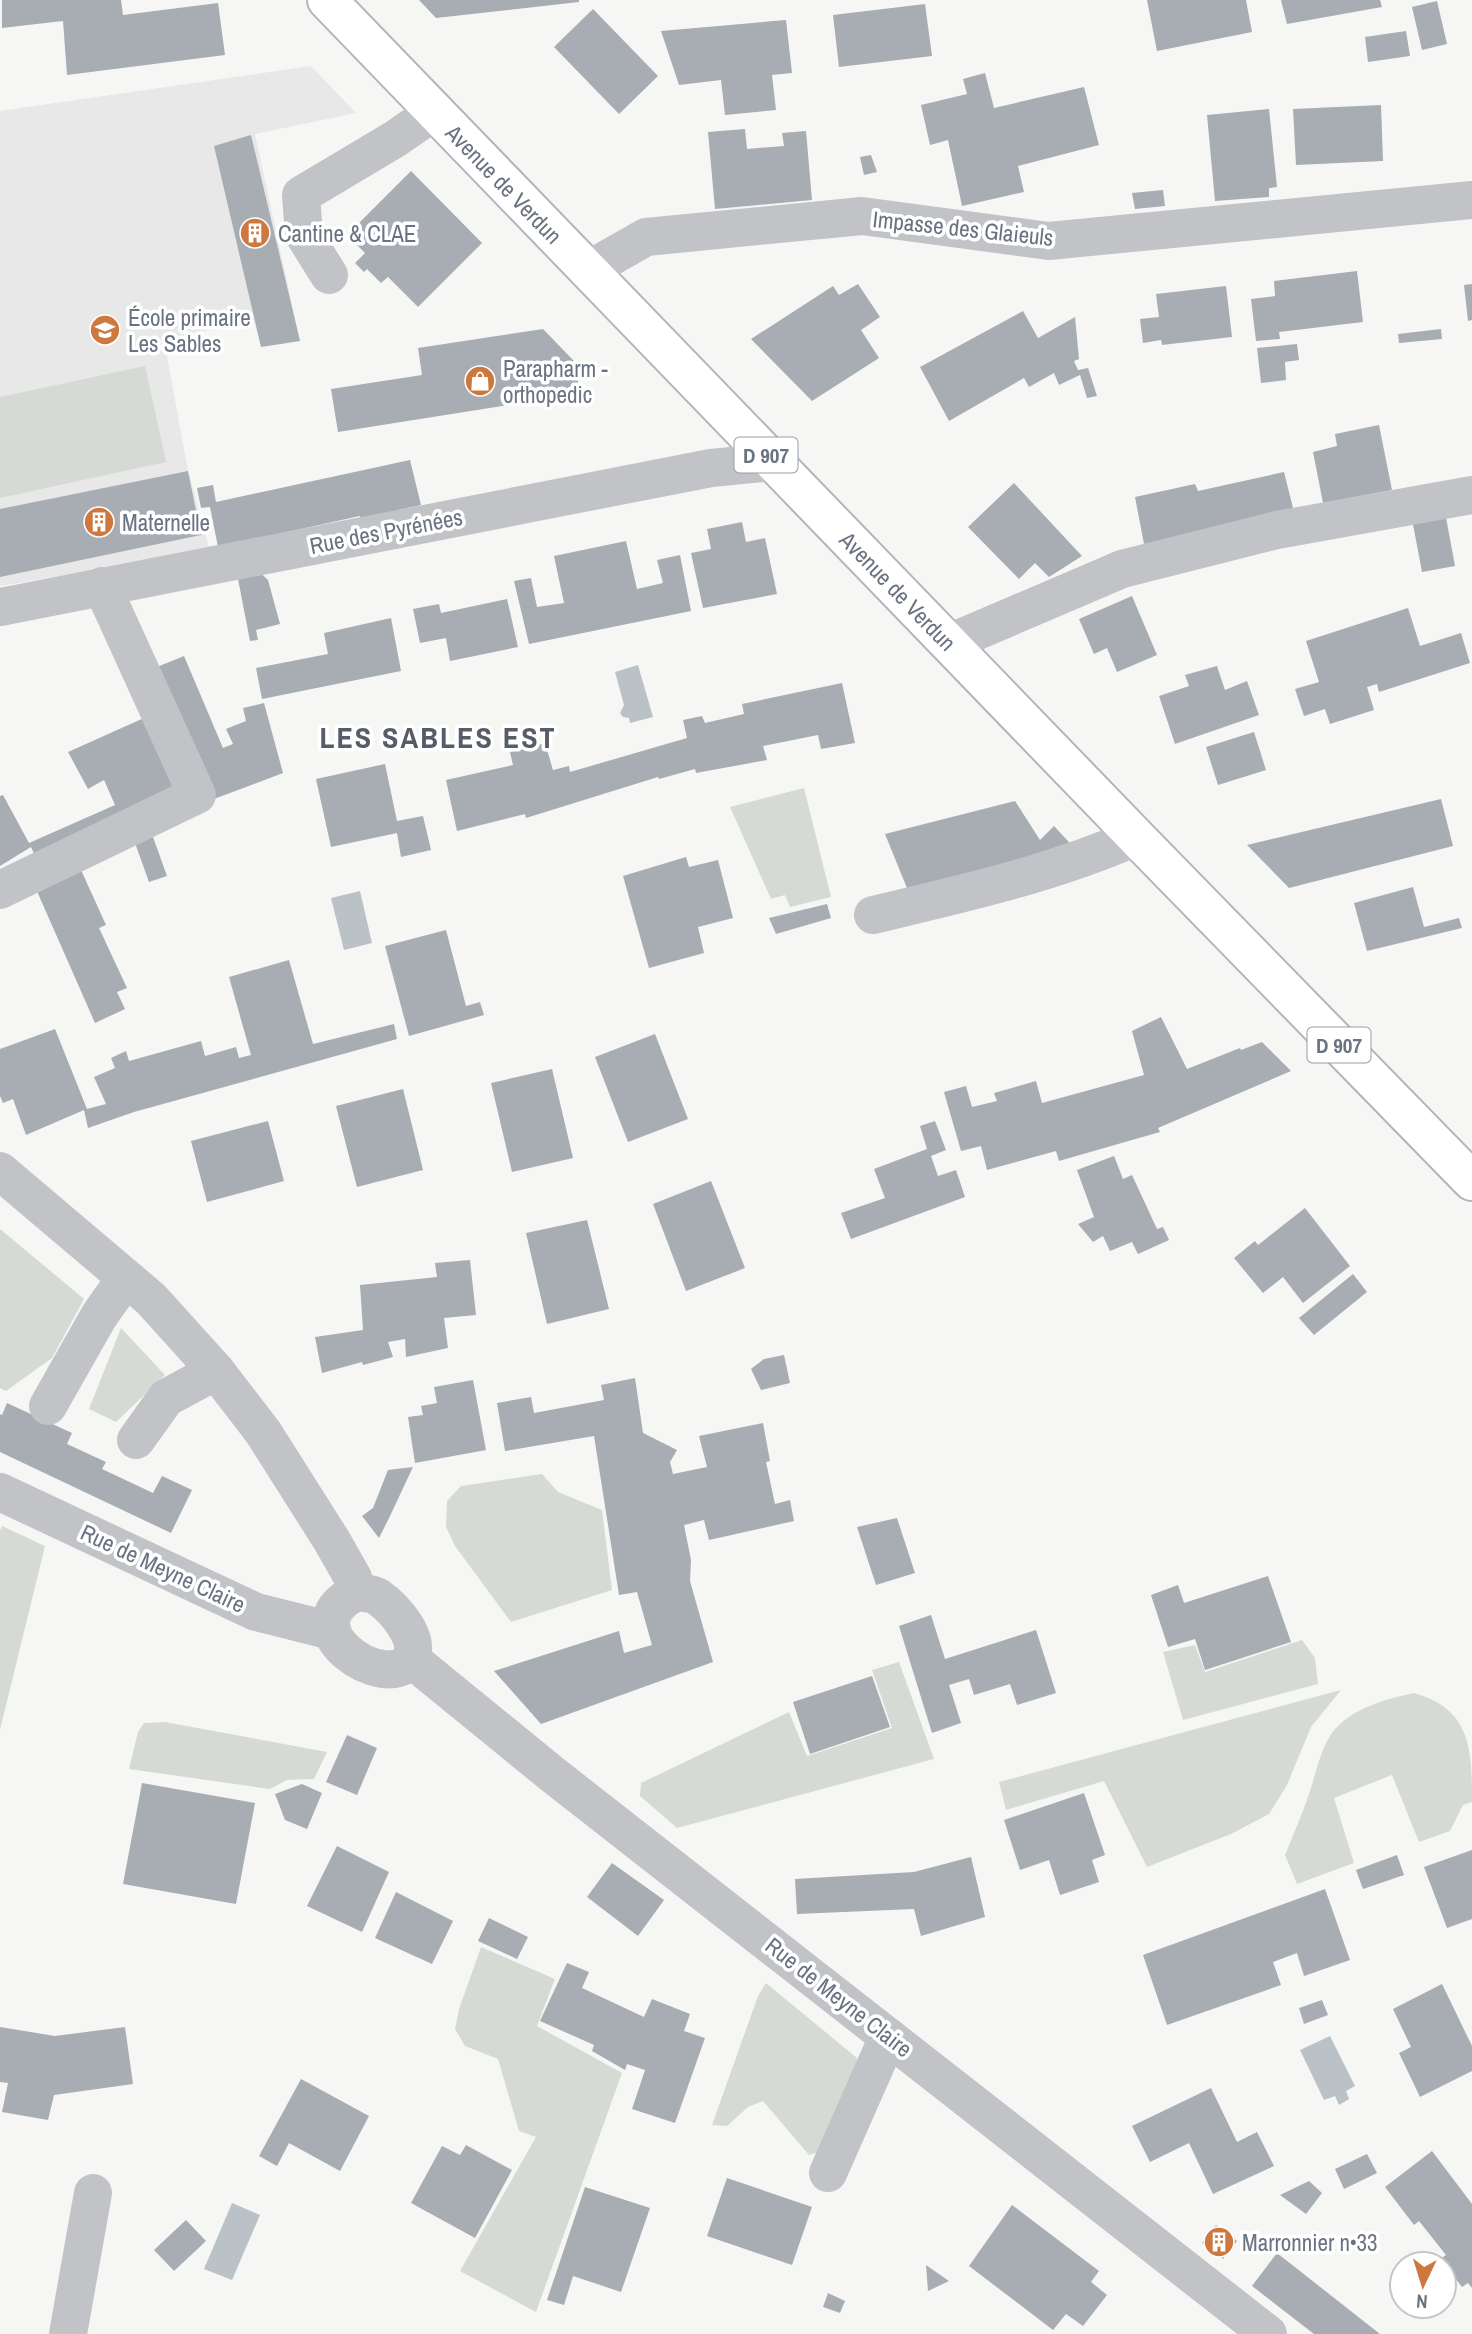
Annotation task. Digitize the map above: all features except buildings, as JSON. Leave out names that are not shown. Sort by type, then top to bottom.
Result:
[{"type":"main road","name":"Avenue de Verdun","points":[[327,0],[1472,1181]]},
{"type":"street","points":[[329,275],[304,235],[301,195],[435,112]]},
{"type":"street","name":"Impasse des Glaieuls","points":[[588,270],[646,237],[862,216],[1049,240],[1472,200]]},
{"type":"street","name":"Rue des Pyrénées","points":[[0,607],[710,468],[773,462]]},
{"type":"street","points":[[948,643],[1122,569],[1277,530],[1472,495]]},
{"type":"street","points":[[0,890],[197,795],[102,586]]},
{"type":"street","points":[[873,915],[965,893],[1082,860],[1136,837]]},
{"type":"street","points":[[0,1171],[151,1300],[216,1371],[264,1432],[332,1541],[353,1578],[357,1592]]},
{"type":"street","points":[[48,1406],[99,1316],[125,1279]]},
{"type":"street","points":[[136,1440],[163,1400],[216,1371]]},
{"type":"street","name":"Rue de Meyne Claire","points":[[0,1492],[256,1612],[331,1631]]},
{"type":"street","points":[[357,1592],[378,1597],[411,1633],[414,1645],[411,1659],[403,1666],[392,1670],[354,1659],[334,1639],[331,1631],[339,1603],[357,1592]]},
{"type":"street","name":"Rue de Meyne Claire","points":[[411,1659],[433,1674],[552,1774],[1268,2334]]},
{"type":"street","points":[[828,2174],[888,2037]]},
{"type":"street","points":[[68,2334],[93,2193]]},
{"type":"shaded area","name":"École primaire Les Sables","points":[[311,66],[356,113],[255,134],[300,341],[261,347],[254,320],[164,340],[188,471],[210,551],[0,586],[0,111]]},
{"type":"shaded area","points":[[145,366],[166,462],[0,498],[0,397]]},
{"type":"shaded area","points":[[638,665],[653,717],[630,723],[629,718],[620,713],[624,705],[615,672]]},
{"type":"shaded area","points":[[804,788],[831,897],[790,907],[785,895],[771,899],[730,807]]},
{"type":"shaded area","points":[[360,891],[372,943],[344,950],[331,898]]},
{"type":"shaded area","points":[[0,1229],[84,1299],[52,1358],[6,1391],[0,1388]]},
{"type":"shaded area","points":[[121,1328],[165,1375],[116,1422],[89,1409]]},
{"type":"shaded area","points":[[542,1474],[558,1492],[602,1510],[612,1590],[511,1622],[455,1546],[446,1527],[447,1501],[461,1486]]},
{"type":"shaded area","points":[[2,1526],[45,1546],[0,1730],[0,1531]]},
{"type":"shaded area","points":[[1302,1640],[1315,1658],[1318,1684],[1183,1720],[1163,1652],[1195,1645],[1205,1672]]},
{"type":"shaded area","points":[[899,1662],[934,1759],[677,1828],[640,1796],[641,1783],[789,1712],[807,1756],[892,1728],[872,1670]]},
{"type":"shaded area","points":[[1341,1690],[1311,1727],[1287,1785],[1269,1814],[1231,1834],[1147,1867],[1104,1781],[1006,1810],[999,1782]]},
{"type":"shaded area","points":[[1414,1693],[1433,1700],[1448,1710],[1465,1734],[1471,1766],[1472,1802],[1463,1805],[1450,1831],[1419,1842],[1392,1775],[1334,1798],[1354,1863],[1297,1884],[1285,1855],[1321,1754],[1332,1733],[1359,1711]]},
{"type":"shaded area","points":[[165,1722],[327,1752],[314,1779],[287,1780],[270,1789],[129,1769],[138,1732],[144,1723]]},
{"type":"shaded area","points":[[481,1947],[555,1979],[537,2026],[622,2073],[536,2312],[460,2271],[536,2137],[519,2131],[498,2059],[465,2046],[455,2029],[459,2009]]},
{"type":"shaded area","points":[[766,1983],[857,2058],[855,2077],[819,2152],[809,2155],[763,2101],[748,2107],[727,2126],[712,2125],[758,1996]]},
{"type":"shaded area","points":[[1330,2036],[1355,2086],[1346,2091],[1349,2099],[1339,2105],[1335,2096],[1324,2100],[1300,2050]]},
{"type":"shaded area","points":[[232,2203],[260,2215],[232,2280],[204,2269]]},
{"type":"place","name":"Cantine & CLAE","points":[[255,233]]},
{"type":"place","name":"École primaire Les Sables","points":[[105,330]]},
{"type":"place","name":"Parapharm - orthopedic","points":[[480,381]]},
{"type":"place","name":"Maternelle","points":[[99,522]]},
{"type":"place","name":"Marronnier n•33","points":[[1219,2242]]},
{"type":"district","name":"LES SABLES EST","points":[[438,737]]}]
